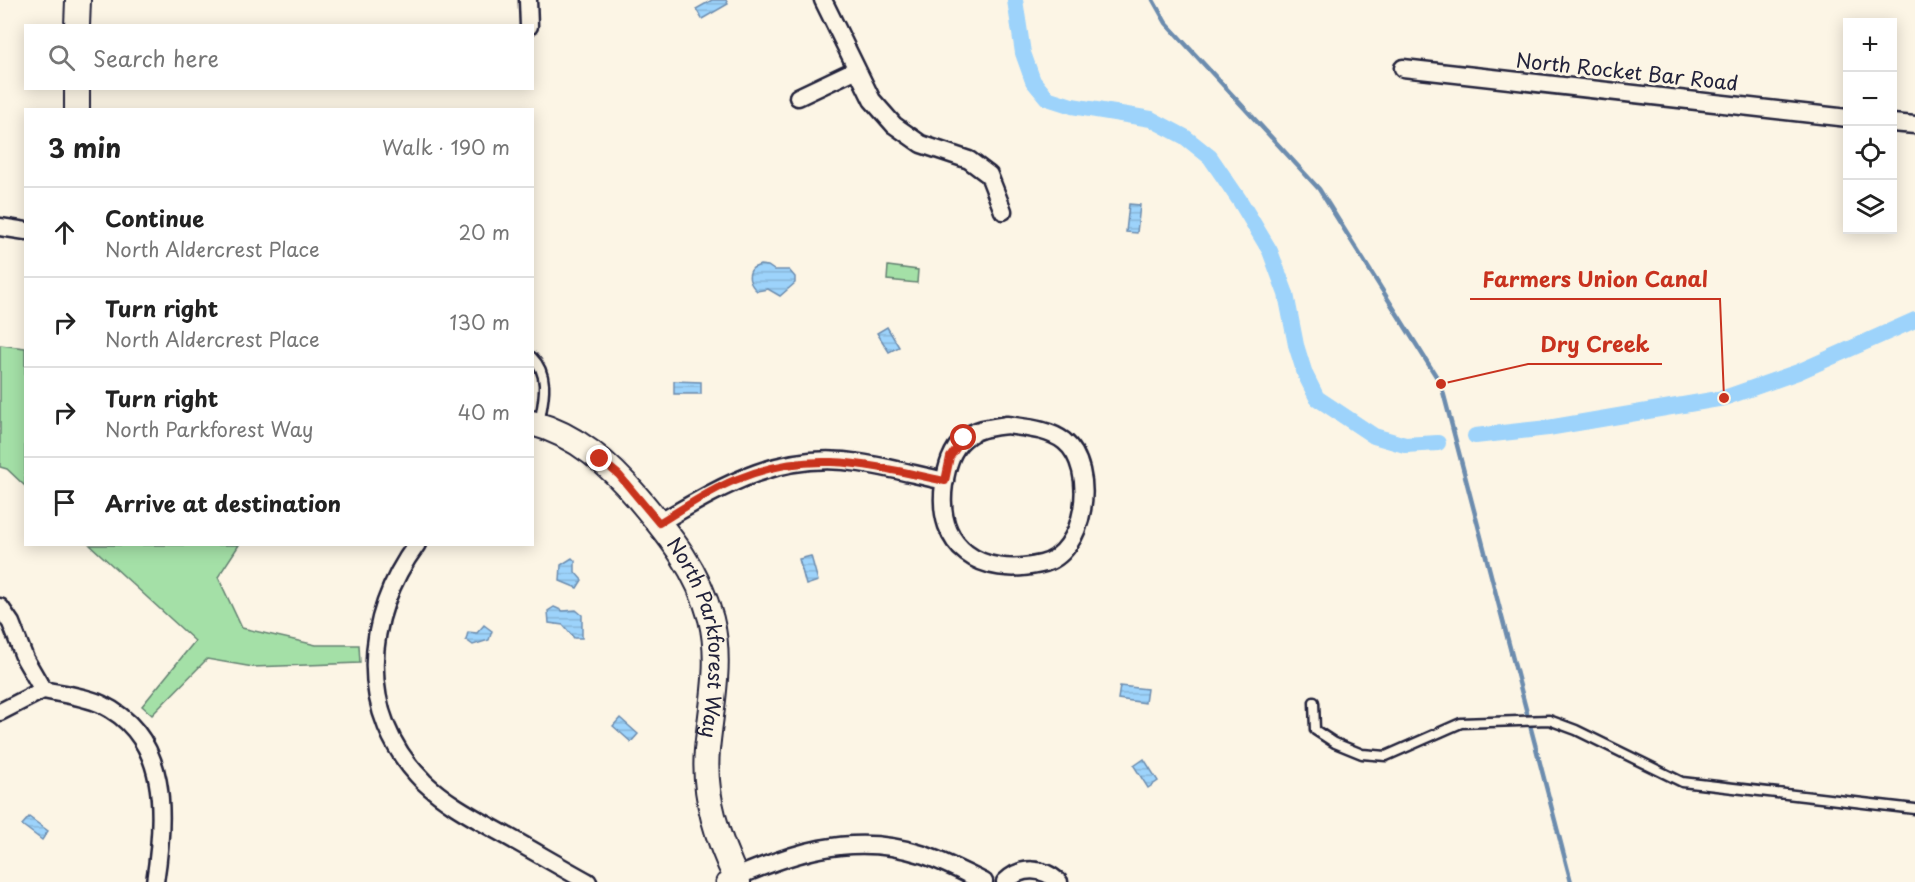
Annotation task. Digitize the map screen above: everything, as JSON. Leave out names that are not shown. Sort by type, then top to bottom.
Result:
[{"type":"street","points":[[77,24],[78,0]]},
{"type":"street","points":[[528,0],[529,24]]},
{"type":"street","points":[[823,0],[855,70],[872,100],[894,125],[921,144],[969,160],[989,175],[1003,211]]},
{"type":"street","name":"North Rocket Bar Road","points":[[1402,68],[1843,117]]},
{"type":"street","points":[[798,97],[855,70]]},
{"type":"street","points":[[76,108],[77,90]]},
{"type":"street","points":[[1897,123],[1915,125]]},
{"type":"street","points":[[0,227],[24,231]]},
{"type":"street","name":"North Parkforest Way","points":[[536,423],[564,435],[619,475],[659,523],[691,567],[711,621],[716,671],[707,752],[707,784],[719,840],[733,880]]},
{"type":"street","points":[[1007,425],[1042,430],[1065,442],[1080,464],[1084,490],[1079,525],[1068,547],[1044,564],[1019,567],[990,564],[964,554],[946,531],[942,504],[945,481],[950,457],[964,438],[985,427],[1007,425]]},
{"type":"street","points":[[659,523],[733,480],[793,462],[827,460],[859,463],[945,481]]},
{"type":"street","points":[[416,546],[391,585],[377,628],[375,674],[380,704],[390,733],[405,759],[424,782],[455,807],[582,881]]},
{"type":"street","points":[[0,608],[11,623],[25,659],[43,690]]},
{"type":"street","points":[[0,712],[43,690],[82,698],[115,712],[135,730],[151,752],[161,787],[155,882]]},
{"type":"street","points":[[733,880],[798,852],[832,845],[867,844],[918,853],[984,882]]},
{"type":"street","points":[[1005,882],[1017,873],[1029,870],[1041,871],[1059,882]]},
{"type":"lane","points":[[534,359],[542,368],[544,381],[536,423]]},
{"type":"lane","points":[[1314,702],[1315,730],[1335,743],[1362,754],[1386,756],[1461,723],[1549,720],[1576,730],[1682,782],[1915,809]]},
{"type":"green space","points":[[888,266],[918,270],[917,283],[887,280]]},
{"type":"green space","points":[[0,345],[24,348],[24,485],[7,469],[0,467]]},
{"type":"green space","points":[[91,546],[238,546],[218,577],[242,628],[316,645],[359,645],[360,663],[253,667],[207,659],[152,715],[142,706],[195,641]]},
{"type":"water","points":[[712,0],[726,0],[728,4],[702,19],[696,9]]},
{"type":"water","points":[[1129,204],[1140,205],[1137,233],[1126,232]]},
{"type":"water","points":[[760,265],[774,270],[789,270],[795,277],[795,283],[780,296],[768,289],[757,291],[752,286],[749,277],[753,268]]},
{"type":"water","points":[[887,327],[899,347],[889,352],[877,333]]},
{"type":"water","points":[[674,381],[701,382],[701,394],[674,394]]},
{"type":"water","points":[[811,556],[818,581],[806,585],[799,559]]},
{"type":"water","points":[[572,558],[575,561],[575,572],[582,580],[577,588],[560,581],[561,565]]},
{"type":"water","points":[[554,607],[563,611],[576,610],[582,615],[582,638],[574,638],[563,625],[549,623],[548,611]]},
{"type":"water","points":[[484,625],[492,631],[489,640],[473,645],[466,640],[468,632],[477,633]]},
{"type":"water","points":[[1120,686],[1147,689],[1145,703],[1118,699]]},
{"type":"water","points":[[620,718],[638,734],[631,742],[613,726]]},
{"type":"water","points":[[1144,759],[1158,781],[1148,788],[1134,766]]},
{"type":"water","points":[[29,817],[48,831],[42,840],[22,825]]},
{"type":"waterway","points":[[1015,0],[1023,53],[1033,81],[1047,98],[1072,106],[1151,119],[1185,137],[1210,157],[1270,251],[1286,294],[1296,345],[1305,374],[1317,398],[1374,436],[1405,445],[1438,443]]},
{"type":"waterway","points":[[1153,0],[1166,23],[1319,189],[1441,384],[1527,713]]},
{"type":"waterway","points":[[1475,436],[1548,428],[1724,398],[1798,372],[1915,320]]},
{"type":"waterway","points":[[1530,725],[1571,882]]},
{"type":"place","name":"Dry Creek","points":[[1441,384]]},
{"type":"place","name":"Farmers Union Canal","points":[[1724,398]]},
{"type":"route","points":[[600,459],[619,475],[659,523],[733,480],[793,462],[827,460],[859,463],[945,481],[950,457],[964,438]]}]
